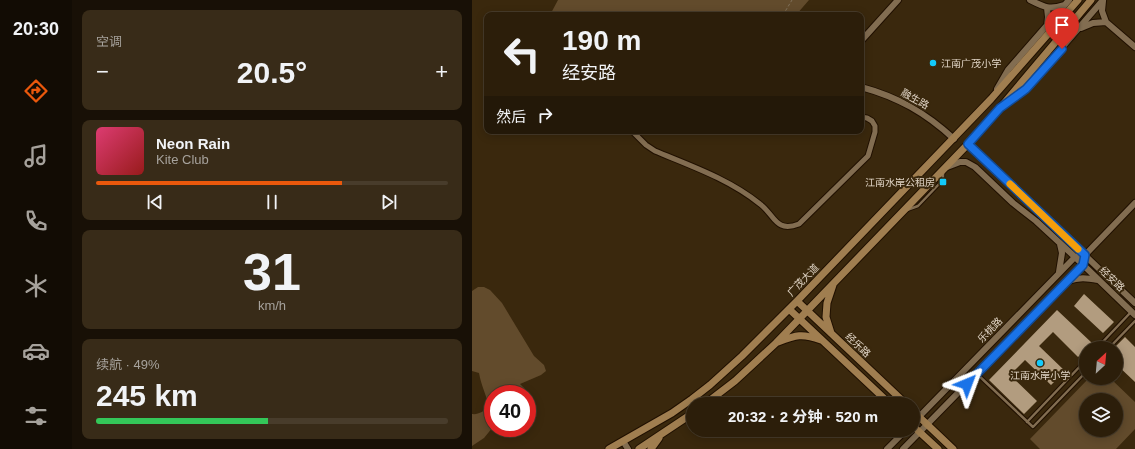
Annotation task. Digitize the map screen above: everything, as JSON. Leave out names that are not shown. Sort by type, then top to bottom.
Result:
[{"type":"main road","name":"广茂大道","points":[[609,449],[620,445],[672,413],[710,385],[742,356],[797,302],[954,139],[1050,34],[1078,0]]},
{"type":"main road","points":[[714,397],[776,343],[968,144],[1091,0]]},
{"type":"main road","points":[[858,238],[856,245],[859,249],[864,250],[868,248]]},
{"type":"main road","points":[[831,334],[826,318],[827,303],[834,283]]},
{"type":"main road","name":"经乐路","points":[[797,302],[898,397]]},
{"type":"main road","name":"经乐路","points":[[789,309],[883,397]]},
{"type":"main road","points":[[776,343],[794,336],[808,335],[824,341]]},
{"type":"main road","points":[[638,449],[686,418]]},
{"type":"main road","points":[[920,418],[953,449]]},
{"type":"main road","points":[[920,432],[938,449]]},
{"type":"main road","points":[[651,449],[661,435]]},
{"type":"street","points":[[864,38],[898,0]]},
{"type":"street","points":[[1030,0],[1046,8],[1055,8],[1064,5]]},
{"type":"street","name":"广茂大道","points":[[991,99],[1008,70],[1069,0]]},
{"type":"street","points":[[1103,0],[1102,11],[1106,22],[1135,47]]},
{"type":"street","points":[[1000,108],[1026,89],[1103,0]]},
{"type":"street","points":[[1046,8],[1048,17],[1047,26]]},
{"type":"street","points":[[1079,29],[1093,23],[1106,22]]},
{"type":"street","name":"融生路","points":[[864,88],[908,104],[940,126],[954,139]]},
{"type":"street","points":[[635,134],[655,151],[719,177],[761,204],[775,221],[782,226],[790,227],[799,224],[868,156],[875,132],[875,126],[872,121],[864,118]]},
{"type":"street","name":"经安路","points":[[968,144],[1135,303]]},
{"type":"street","name":"经安路","points":[[944,168],[960,162],[966,162],[975,167],[1013,203],[1060,243],[1133,313]]},
{"type":"street","points":[[1083,265],[1085,255],[1135,203]]},
{"type":"street","points":[[1059,274],[1062,253],[1060,243]]},
{"type":"street","points":[[1075,257],[1085,255]]},
{"type":"street","name":"乐桃路","points":[[920,416],[1075,257]]},
{"type":"street","name":"乐桃路","points":[[920,432],[1083,265]]},
{"type":"street","points":[[1067,282],[1076,278],[1098,280]]},
{"type":"street","points":[[887,449],[899,437]]},
{"type":"street","name":"乐桃路","points":[[903,449],[915,437]]},
{"type":"street","points":[[620,445],[628,449]]},
{"type":"lane","points":[[1104,341],[1133,313]]},
{"type":"lane","points":[[1116,341],[1135,321]]},
{"type":"lane","points":[[1027,422],[1079,367]]},
{"type":"lane","points":[[977,374],[1033,427],[1079,379]]},
{"type":"path","points":[[785,12],[792,0]]},
{"type":"shaded area","points":[[558,0],[809,0],[799,12],[552,12]]},
{"type":"shaded area","points":[[478,287],[484,287],[490,290],[502,303],[534,356],[544,365],[546,371],[541,375],[520,384],[521,385],[484,385],[484,390],[479,373],[472,371],[472,291]]},
{"type":"shaded area","points":[[1082,385],[1117,385],[1135,402],[1135,429],[1116,449],[1040,449],[1030,439]]},
{"type":"shaded area","points":[[484,410],[485,437],[472,446],[472,414]]},
{"type":"building","points":[[1084,294],[1114,322],[1103,333],[1074,306]]},
{"type":"building","points":[[1057,310],[1090,341],[1079,341],[1078,357],[1053,332],[1039,346],[1065,371],[1051,385],[1025,360],[1010,375],[1037,401],[1024,414],[989,380]]},
{"type":"building","points":[[1125,337],[1135,347],[1135,382],[1123,371],[1123,341],[1121,341]]},
{"type":"slow traffic","points":[[1010,184],[1078,249]]},
{"type":"place","name":"江南广茂小学","points":[[933,63]]},
{"type":"place","name":"江南水岸公租房","points":[[943,182]]},
{"type":"place","name":"江南水岸小学","points":[[1040,363]]},
{"type":"route","points":[[967,384],[1083,265],[1085,255],[968,144],[1000,108],[1026,89],[1062,49]]}]
